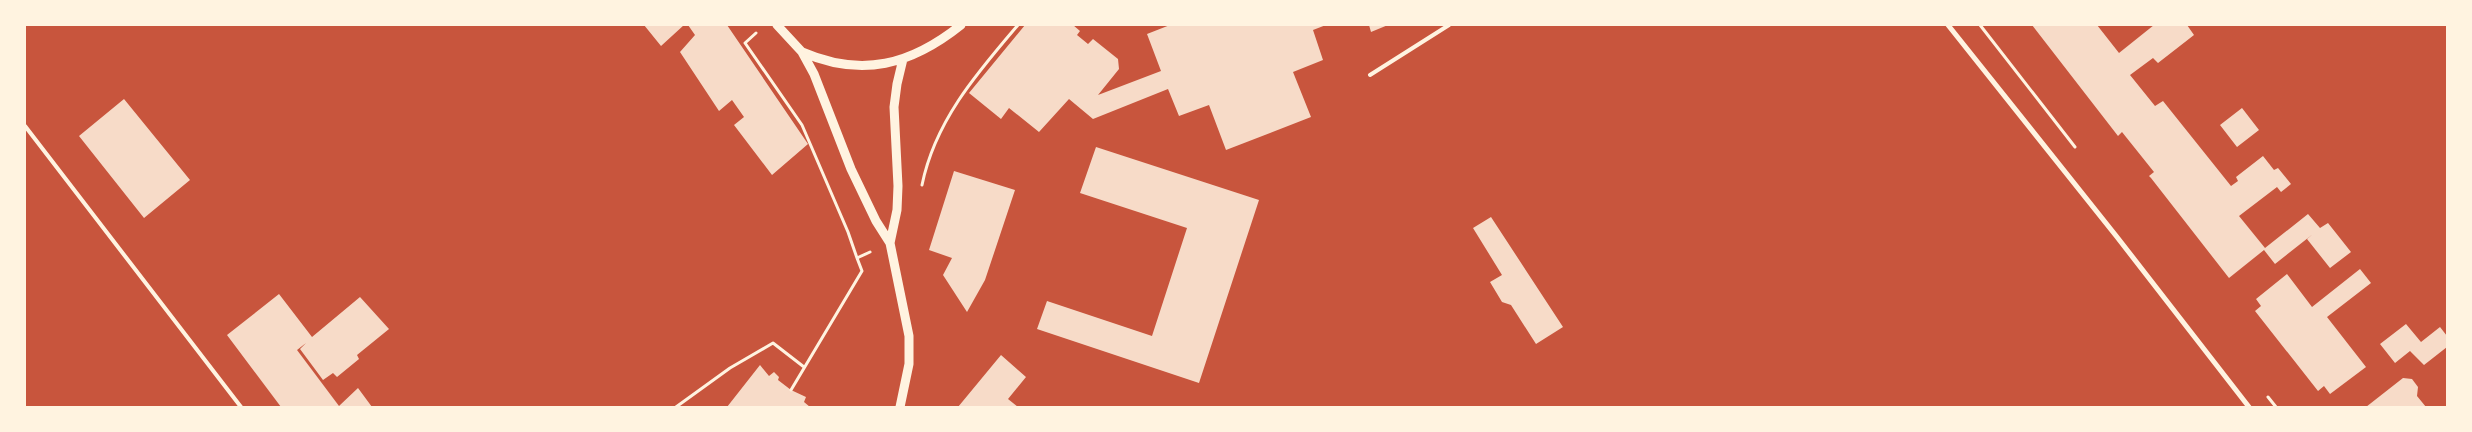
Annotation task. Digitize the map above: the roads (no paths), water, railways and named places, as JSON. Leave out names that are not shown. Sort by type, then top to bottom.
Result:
[{"type":"street","points":[[777,25],[802,52],[814,74],[861,190],[890,242],[909,336],[909,364],[900,407]]},
{"type":"street","points":[[802,52],[830,63],[855,67],[883,64],[903,59],[936,43],[961,25]]},
{"type":"street","points":[[1948,25],[2117,237],[2249,407]]},
{"type":"street","points":[[890,242],[897,210],[898,186],[894,107],[896,84],[903,59]]},
{"type":"lane","points":[[1370,75],[1449,25]]},
{"type":"lane","points":[[25,126],[241,407]]}]
